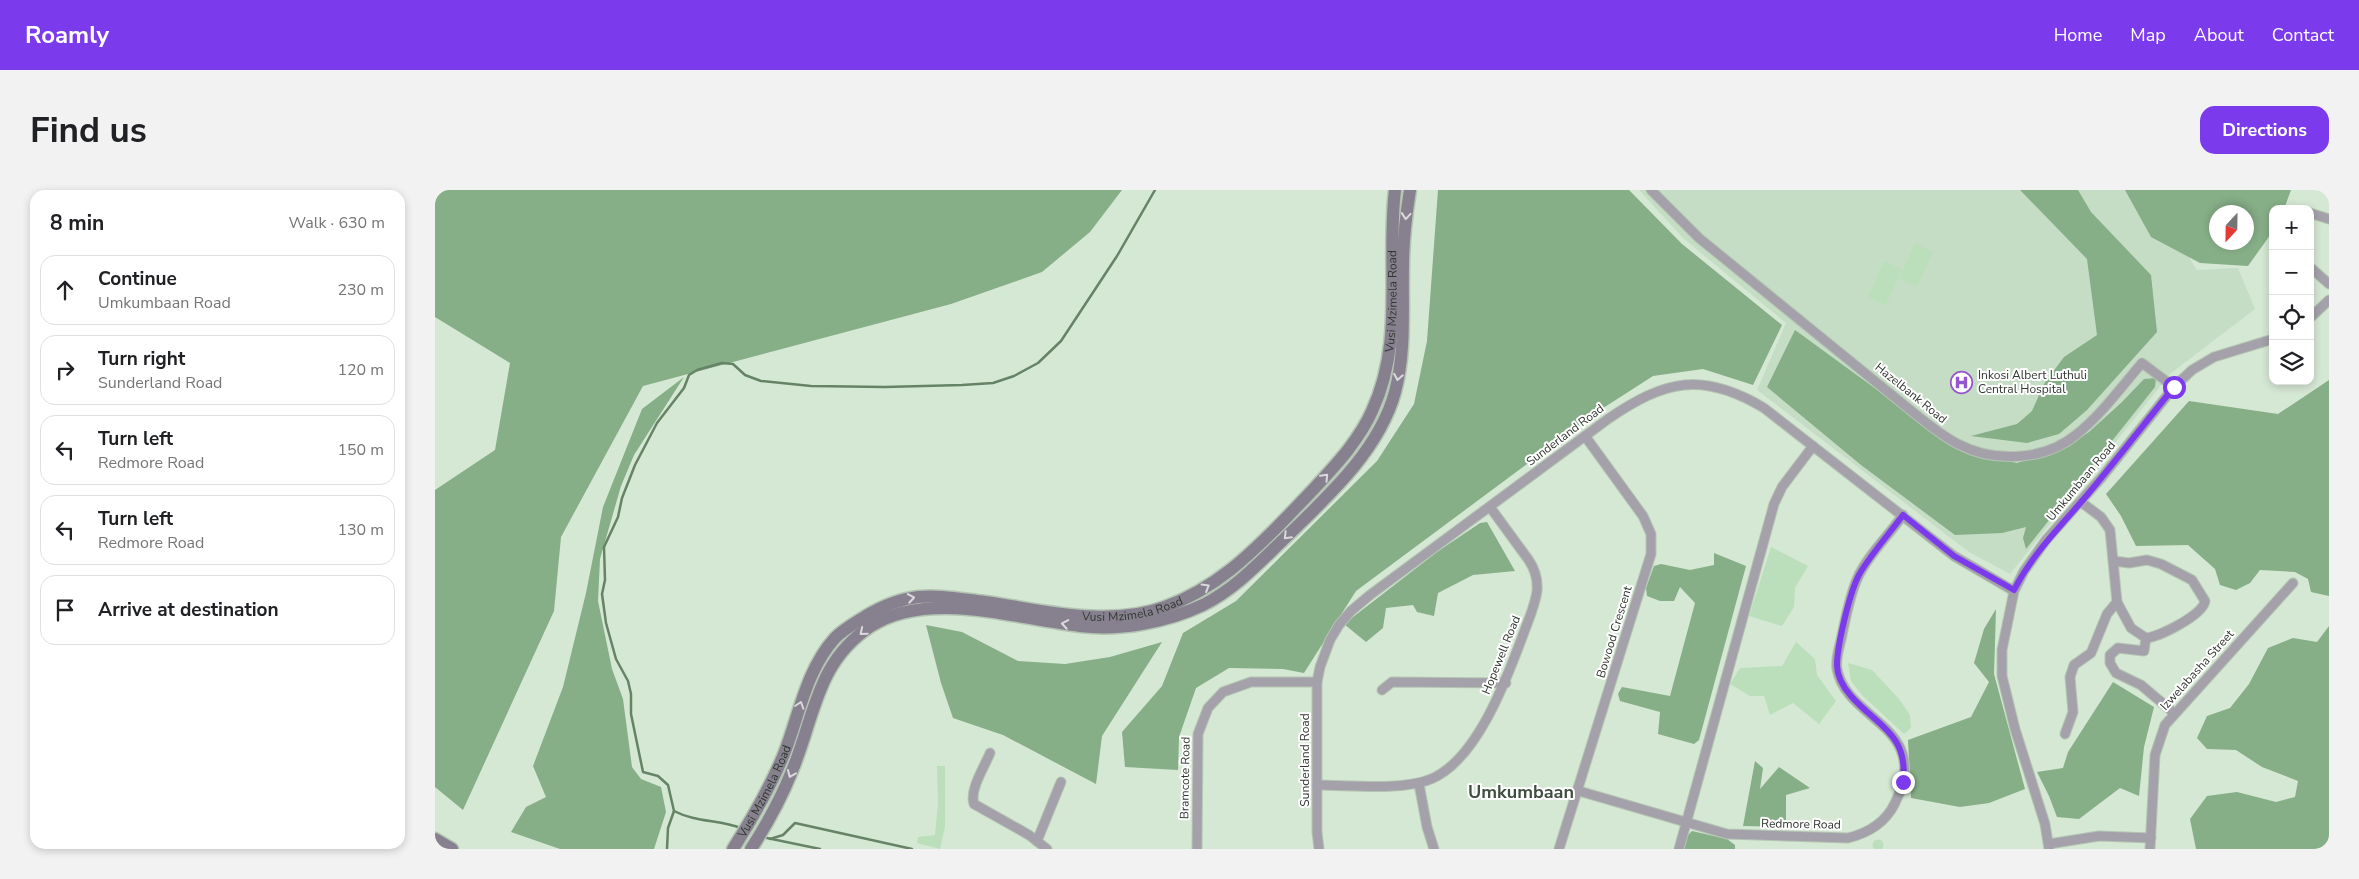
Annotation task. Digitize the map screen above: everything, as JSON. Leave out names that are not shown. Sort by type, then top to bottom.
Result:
[{"type":"main road","name":"Vusi Mzimela Road","points":[[735,845],[757,810],[781,760],[813,671],[835,639],[851,625],[883,607],[899,600],[940,596],[1076,615],[1131,615],[1164,608],[1189,597],[1208,587],[1249,556],[1344,456],[1361,431],[1378,397],[1385,375],[1393,324],[1392,241],[1395,190]]},
{"type":"main road","name":"Vusi Mzimela Road","points":[[752,847],[773,814],[797,757],[823,679],[840,651],[871,626],[896,613],[923,608],[945,607],[1079,626],[1103,628],[1127,625],[1183,613],[1205,604],[1241,580],[1267,555],[1347,474],[1377,433],[1390,409],[1401,359],[1403,263],[1410,190]]},
{"type":"main road","points":[[435,839],[452,849]]},
{"type":"street","name":"Hazelbank Road","points":[[1651,190],[1705,243],[1914,413],[1942,434],[1974,450],[1999,456],[2021,456],[2050,450],[2066,442],[2090,422],[2142,363],[2174,387]]},
{"type":"street","points":[[2314,214],[2329,218]]},
{"type":"street","points":[[2314,271],[2329,284]]},
{"type":"street","points":[[2314,314],[2329,300]]},
{"type":"street","name":"Umkumbaan Road","points":[[2049,846],[2041,810],[2015,729],[2002,676],[2003,643],[2014,590],[2024,571],[2046,540],[2081,502],[2174,387],[2201,362],[2270,340]]},
{"type":"street","name":"Sunderland Road","points":[[1319,849],[1317,682],[1320,667],[1330,640],[1351,612],[1585,436],[1637,399],[1649,393],[1675,386],[1704,385],[1726,389],[1745,397],[1813,446],[1954,556],[2014,590]]},
{"type":"street","name":"Bowood Crescent","points":[[1559,849],[1579,791],[1648,566],[1652,546],[1651,534],[1643,516],[1585,436]]},
{"type":"street","points":[[1679,849],[1774,504],[1782,487],[1813,446]]},
{"type":"street","points":[[2081,502],[2101,517],[2108,525],[2114,561],[2117,602],[2131,628],[2146,638],[2159,635],[2182,623],[2205,604],[2204,598],[2189,578],[2161,564],[2147,560],[2129,563],[2114,561]]},
{"type":"street","name":"Hopewell Road","points":[[1317,785],[1419,784],[1443,773],[1458,759],[1491,710],[1506,683],[1533,606],[1537,579],[1534,567],[1490,507]]},
{"type":"street","name":"Redmore Road","points":[[1579,791],[1736,835],[1848,838],[1871,829],[1880,823],[1893,807],[1903,782],[1901,753],[1893,735],[1850,696],[1843,685],[1837,667],[1843,630],[1859,576],[1903,515]]},
{"type":"street","name":"Izwelabasha Street","points":[[2150,849],[2155,755],[2161,733],[2174,713],[2293,583]]},
{"type":"street","points":[[2065,734],[2073,712],[2070,677],[2074,665],[2091,653],[2107,614],[2117,602]]},
{"type":"street","points":[[2146,638],[2144,650],[2118,648],[2110,655],[2110,663],[2119,676],[2141,685],[2174,713]]},
{"type":"street","name":"Bramcote Road","points":[[1197,849],[1198,734],[1207,708],[1223,692],[1251,682],[1317,682]]},
{"type":"street","points":[[1382,690],[1392,682],[1506,683]]},
{"type":"street","points":[[990,753],[975,787],[974,804],[1037,841],[1047,849]]},
{"type":"street","points":[[1037,841],[1061,782]]},
{"type":"street","points":[[1419,784],[1429,834],[1435,849]]},
{"type":"street","points":[[2049,846],[2099,836],[2151,838]]},
{"type":"shaded area","name":"Inkosi Albert Luthuli Central Hospital","points":[[1639,190],[2147,190],[2197,270],[2238,268],[2255,309],[2170,374],[2010,574],[1969,552],[1757,390],[1786,323],[1684,239]]},
{"type":"shaded area","points":[[1915,243],[1933,252],[1917,287],[1899,279]]},
{"type":"shaded area","points":[[1884,261],[1902,269],[1886,305],[1868,297]]},
{"type":"shaded area","points":[[1771,547],[1808,566],[1795,588],[1794,607],[1782,626],[1749,616]]},
{"type":"shaded area","points":[[1796,642],[1815,659],[1817,675],[1836,701],[1819,724],[1793,703],[1770,715],[1764,696],[1750,696],[1730,684],[1740,668],[1782,666]]},
{"type":"shaded area","points":[[1848,663],[1872,670],[1899,699],[1910,715],[1911,728],[1904,734],[1862,695],[1851,681]]},
{"type":"shaded area","points":[[937,766],[945,766],[945,827],[940,849],[917,843],[918,837],[935,835],[938,803]]},
{"type":"shaded area","points":[[1878,839],[1884,845],[1878,851],[1872,845]]},
{"type":"green space","points":[[435,190],[1122,190],[1090,232],[1042,272],[951,304],[643,386],[561,537],[554,611],[463,810],[435,787],[435,490],[495,450],[510,363],[435,317]]},
{"type":"green space","points":[[1438,190],[1629,190],[1682,244],[1782,325],[1753,385],[1703,369],[1653,376],[1597,412],[1356,591],[1304,673],[1283,669],[1229,668],[1196,688],[1179,737],[1178,770],[1125,767],[1122,732],[1162,686],[1183,633],[1236,601],[1377,461],[1414,404],[1427,341]]},
{"type":"green space","points":[[2020,190],[2078,190],[2091,212],[2151,275],[2157,332],[2087,410],[2059,434],[2027,443],[1971,436],[2017,424],[2032,411],[2044,384],[2064,357],[2097,335],[2087,259]]},
{"type":"green space","points":[[2125,190],[2291,190],[2285,205],[2269,205],[2269,237],[2248,266],[2200,263],[2151,237]]},
{"type":"green space","points":[[1795,330],[1961,451],[2017,463],[2064,448],[2089,432],[2144,379],[2156,378],[2155,387],[2026,549],[2023,538],[2026,527],[2002,533],[1955,535],[1861,465],[1767,387]]},
{"type":"green space","points":[[684,377],[634,455],[621,486],[600,559],[598,601],[612,669],[623,699],[632,767],[641,779],[661,787],[666,812],[654,849],[560,849],[511,832],[526,807],[546,797],[533,766],[563,687],[586,593],[603,507],[642,409]]},
{"type":"green space","points":[[2329,380],[2329,596],[2311,592],[2308,579],[2295,572],[2260,570],[2250,583],[2236,590],[2220,585],[2215,569],[2188,545],[2136,546],[2121,516],[2106,494],[2189,401],[2278,414]]},
{"type":"green space","points":[[1487,522],[1515,571],[1473,575],[1438,593],[1434,616],[1417,612],[1413,605],[1386,608],[1383,628],[1366,642],[1344,624],[1437,552],[1480,523]]},
{"type":"green space","points":[[1714,553],[1746,566],[1699,740],[1694,744],[1658,734],[1660,712],[1620,701],[1618,694],[1622,687],[1670,696],[1695,603],[1680,587],[1674,601],[1660,601],[1647,596],[1646,588],[1654,566],[1661,564],[1690,570],[1714,565]]},
{"type":"green space","points":[[1996,609],[1994,674],[2025,789],[1989,803],[1960,807],[1911,798],[1908,740],[1971,717],[1989,682],[1974,663],[1984,629]]},
{"type":"green space","points":[[926,625],[962,632],[1018,661],[1065,664],[1110,657],[1162,642],[1102,736],[1096,784],[1003,735],[953,718],[941,683]]},
{"type":"green space","points":[[2329,626],[2329,849],[2196,849],[2190,819],[2207,796],[2237,792],[2276,802],[2295,797],[2298,781],[2262,767],[2236,750],[2207,749],[2197,738],[2207,716],[2230,708],[2249,684],[2268,648],[2293,638],[2317,642]]},
{"type":"green space","points":[[2113,682],[2154,707],[2144,747],[2139,796],[2120,788],[2079,819],[2057,817],[2037,772],[2063,768],[2068,752]]},
{"type":"green space","points":[[1755,761],[1763,768],[1760,789],[1779,767],[1810,788],[1786,795],[1786,827],[1743,826]]},
{"type":"green space","points":[[1692,831],[1727,839],[1735,845],[1735,849],[1684,849],[1687,836]]},
{"type":"waterway","points":[[741,828],[682,815],[674,811],[668,785],[658,776],[643,772],[631,714],[631,694],[628,681],[616,659],[606,623],[602,594],[605,580],[604,547],[618,517],[622,498],[635,465],[657,423],[684,388],[689,375],[697,370],[722,363],[733,364],[745,375],[761,381],[811,386],[962,385],[993,383],[1014,376],[1038,363],[1061,341],[1117,256],[1155,190]]},
{"type":"waterway","points":[[667,849],[668,828],[674,811]]},
{"type":"waterway","points":[[770,839],[783,835],[795,823],[912,849]]},
{"type":"waterway","points":[[762,837],[820,849]]},
{"type":"place","name":"Inkosi Albert Luthuli Central Hospital","points":[[1962,382]]},
{"type":"district","name":"Umkumbaan","points":[[1521,792]]},
{"type":"route","points":[[1903,782],[1904,774],[1901,753],[1893,735],[1850,696],[1843,685],[1837,667],[1843,630],[1855,584],[1864,567],[1903,515],[1954,556],[2014,590],[2024,571],[2046,540],[2066,520],[2102,477],[2174,387]]}]
